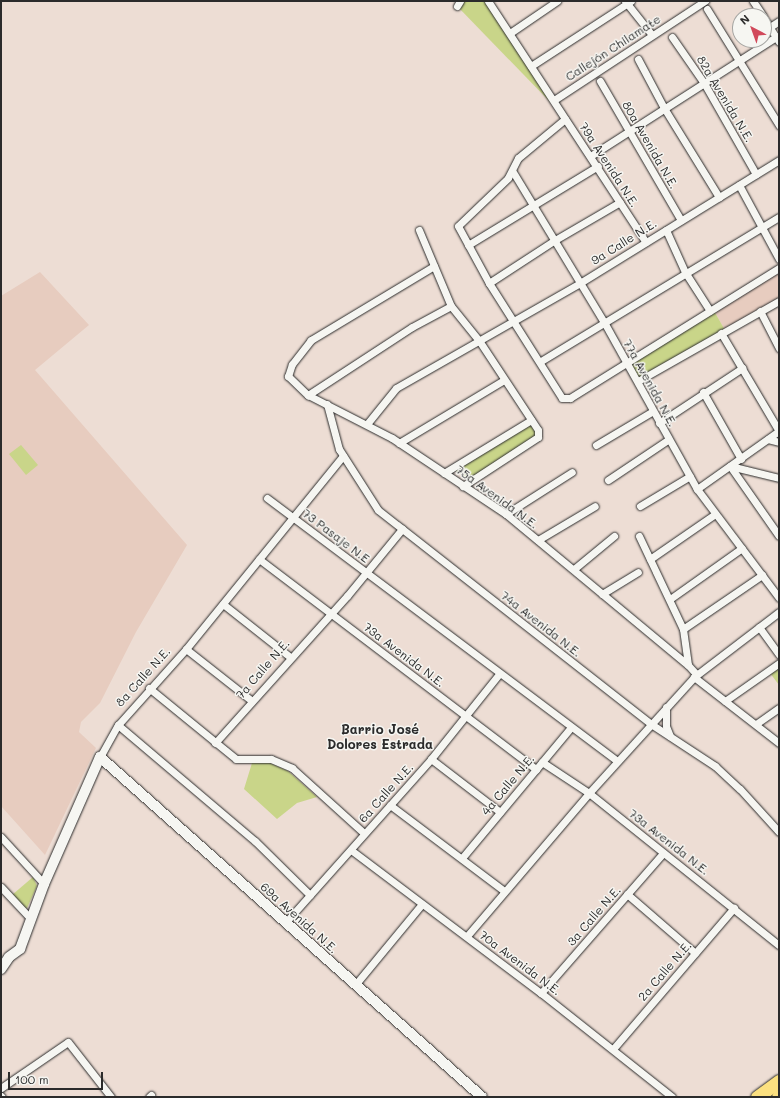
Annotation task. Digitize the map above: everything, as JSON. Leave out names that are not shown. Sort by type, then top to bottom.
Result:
[{"type":"highway","points":[[757,1097],[779,1081]]},
{"type":"street","name":"79a Avenida N.E.","points":[[489,1],[565,119],[592,155],[646,242]]},
{"type":"street","points":[[510,33],[557,1]]},
{"type":"street","name":"Callejón Chilamate","points":[[554,100],[705,1]]},
{"type":"street","points":[[531,66],[627,2],[652,35]]},
{"type":"street","points":[[707,9],[779,125]]},
{"type":"street","points":[[592,155],[740,60],[777,40],[772,31]]},
{"type":"street","name":"82a Avenida N.E.","points":[[672,37],[704,83],[756,174]]},
{"type":"street","points":[[638,59],[664,108],[719,197]]},
{"type":"street","name":"80a Avenida N.E.","points":[[600,81],[630,130],[681,220]]},
{"type":"street","points":[[565,119],[518,158],[513,172],[459,223],[459,230],[489,283],[516,321],[564,399],[570,398],[626,361],[779,268]]},
{"type":"street","name":"9a Calle N.E.","points":[[367,424],[396,388],[480,342],[580,283],[779,160]]},
{"type":"street","points":[[468,246],[598,166]]},
{"type":"street","name":"77a Avenida N.E.","points":[[513,172],[604,322],[697,489],[779,598]]},
{"type":"street","points":[[739,185],[779,259]]},
{"type":"street","points":[[489,283],[555,240],[620,202]]},
{"type":"street","points":[[541,361],[779,216]]},
{"type":"street","points":[[419,230],[451,306],[480,342],[538,430],[538,437],[463,486]]},
{"type":"street","points":[[666,230],[685,272],[710,311]]},
{"type":"street","name":"75a Avenida N.E.","points":[[434,266],[311,340],[287,373],[291,381],[308,395],[367,424],[399,443],[506,514],[687,664],[695,676]]},
{"type":"street","points":[[638,381],[779,301]]},
{"type":"street","points":[[308,395],[412,327],[451,306]]},
{"type":"street","points":[[760,312],[779,348]]},
{"type":"street","points":[[697,489],[779,431],[721,333]]},
{"type":"street","points":[[659,423],[703,392],[742,368]]},
{"type":"street","points":[[399,443],[504,380]]},
{"type":"street","points":[[703,392],[741,458]]},
{"type":"street","name":"74a Avenida N.E.","points":[[327,404],[339,449],[378,510],[651,724],[715,766],[740,789],[779,832]]},
{"type":"street","points":[[596,445],[653,411]]},
{"type":"street","points":[[444,473],[531,420]]},
{"type":"street","points":[[608,480],[669,439]]},
{"type":"street","points":[[768,439],[779,442]]},
{"type":"street","name":"8a Calle N.E.","points":[[1,969],[9,957],[20,949],[30,918],[44,884],[100,757],[118,725],[149,688],[186,649],[343,456]]},
{"type":"street","points":[[730,466],[779,478]]},
{"type":"street","points":[[730,466],[779,536]]},
{"type":"street","points":[[506,514],[572,472]]},
{"type":"street","points":[[640,506],[690,476]]},
{"type":"street","name":"73 Pasaje N.E","points":[[267,498],[367,572],[499,674],[617,761]]},
{"type":"street","points":[[538,540],[594,506]]},
{"type":"street","points":[[650,559],[715,514]]},
{"type":"street","points":[[330,612],[367,572],[402,529]]},
{"type":"street","points":[[574,569],[614,536]]},
{"type":"street","points":[[639,536],[683,629],[687,664]]},
{"type":"street","points":[[670,599],[742,548]]},
{"type":"street","name":"73a Avenida N.E.","points":[[259,559],[536,769]]},
{"type":"street","points":[[602,594],[638,572]]},
{"type":"street","points":[[683,629],[762,575]]},
{"type":"street","points":[[223,604],[290,657]]},
{"type":"street","name":"7a Calle N.E.","points":[[215,743],[330,612]]},
{"type":"street","points":[[467,936],[589,793],[687,684],[695,676],[779,612]]},
{"type":"street","points":[[759,626],[779,655]]},
{"type":"street","points":[[186,649],[252,701]]},
{"type":"street","points":[[725,700],[779,663]]},
{"type":"street","name":"6a Calle N.E.","points":[[284,923],[431,759],[499,674]]},
{"type":"street","points":[[695,676],[779,743]]},
{"type":"street","points":[[149,688],[236,759],[255,758],[281,761],[364,833]]},
{"type":"street","points":[[666,707],[666,726],[670,736]]},
{"type":"street","points":[[756,724],[779,708]]},
{"type":"street","points":[[118,725],[255,841],[310,894]]},
{"type":"street","name":"4a Calle N.E.","points":[[462,858],[571,727]]},
{"type":"street","name":"69a Avenida N.E.","points":[[100,757],[284,923],[482,1097]]},
{"type":"street","points":[[431,759],[500,812]]},
{"type":"street","name":"73a Avenida N.E.","points":[[542,762],[589,793],[779,945]]},
{"type":"street","points":[[390,805],[504,891]]},
{"type":"street","points":[[1,837],[44,884]]},
{"type":"street","name":"70a Avenida N.E.","points":[[351,850],[541,992],[672,1097]]},
{"type":"street","name":"3a Calle N.E.","points":[[541,992],[664,854]]},
{"type":"street","points":[[1,887],[30,918]]},
{"type":"street","points":[[627,894],[695,953]]},
{"type":"street","points":[[355,985],[422,904]]},
{"type":"street","name":"2a Calle N.E.","points":[[613,1049],[734,908]]},
{"type":"street","points":[[1,1088],[68,1042],[111,1097]]},
{"type":"shaded area","points":[[779,270],[779,298],[726,332],[713,309]]},
{"type":"shaded area","points":[[40,272],[89,325],[35,370],[187,545],[136,632],[100,703],[81,722],[79,732],[96,748],[45,855],[1,806],[1,296]]},
{"type":"green space","points":[[462,1],[487,1],[553,105],[458,7]]},
{"type":"green space","points":[[713,309],[726,332],[638,381],[627,363]]},
{"type":"green space","points":[[530,419],[542,437],[473,481],[449,467]]},
{"type":"green space","points":[[21,445],[38,465],[26,475],[9,454]]},
{"type":"green space","points":[[779,667],[779,685],[770,673]]},
{"type":"green space","points":[[252,763],[270,763],[288,771],[317,797],[297,803],[277,819],[244,789]]},
{"type":"green space","points":[[33,877],[37,886],[27,908],[23,908],[12,895]]},
{"type":"district","name":"Barrio José Dolores Estrada","points":[[380,738]]}]
